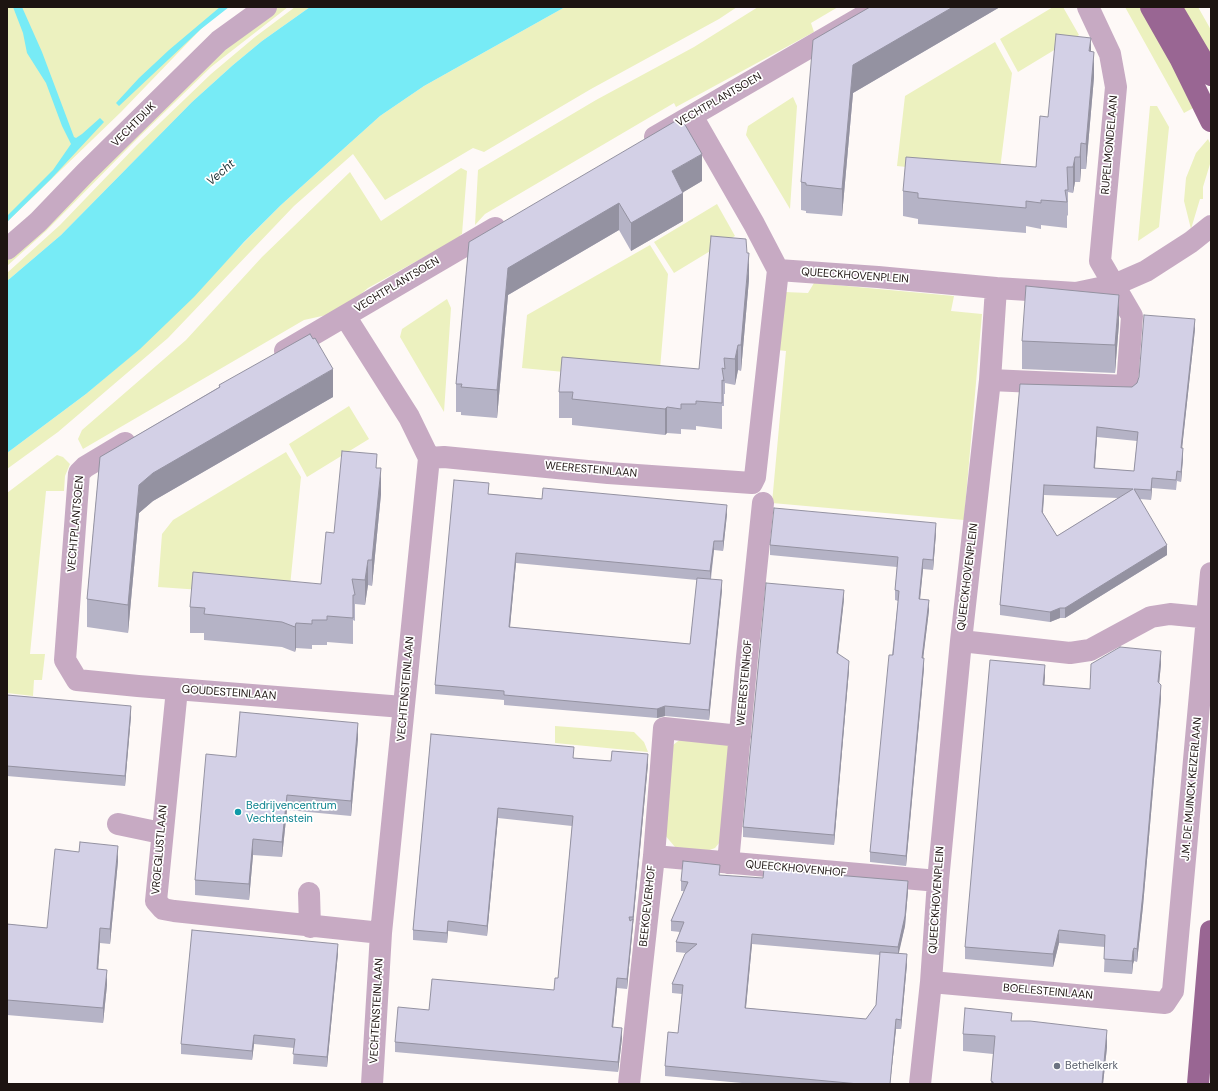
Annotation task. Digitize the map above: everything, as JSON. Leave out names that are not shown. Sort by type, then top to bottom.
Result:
[{"type":"main road","points":[[1151,7],[1180,58],[1211,121]]},
{"type":"main road","points":[[1171,7],[1199,57],[1211,75]]},
{"type":"main road","points":[[1198,1084],[1211,931]]},
{"type":"street","name":"VECHTDIJK","points":[[7,249],[38,222],[85,173],[219,41],[266,7]]},
{"type":"street","name":"VECHTPLANTSOEN","points":[[639,146],[879,7]]},
{"type":"street","name":"RUPELMONDELAAN","points":[[990,380],[1127,386],[1132,316],[1100,261],[1116,87],[1110,54],[1088,7]]},
{"type":"street","points":[[692,116],[754,224],[778,270]]},
{"type":"street","name":"VECHTPLANTSOEN","points":[[265,362],[512,219]]},
{"type":"street","points":[[996,288],[1076,293],[1114,285],[1146,271],[1191,242],[1211,226]]},
{"type":"street","name":"QUEECKHOVENPLEIN","points":[[778,270],[878,277],[996,288],[990,380],[961,641],[938,881],[931,982],[920,1084]]},
{"type":"street","name":"WEERESTEINLAAN","points":[[429,458],[444,456],[608,473],[752,483],[755,477],[778,270]]},
{"type":"street","points":[[345,316],[409,416],[429,458]]},
{"type":"street","name":"VECHTPLANTSOEN","points":[[65,660],[79,473],[85,467],[145,432]]},
{"type":"street","name":"VECHTENSTEINLAAN","points":[[372,1084],[381,933],[395,812],[403,707],[429,458]]},
{"type":"street","name":"WEERESTEINHOF","points":[[728,863],[763,503]]},
{"type":"street","name":"J.M. DE MUINCK KEIZERLAAN","points":[[1165,1003],[1173,991],[1209,618],[1211,573]]},
{"type":"street","points":[[961,641],[1070,653],[1090,650],[1151,617],[1170,614],[1209,618]]},
{"type":"street","name":"GOUDESTEINLAAN","points":[[65,660],[77,680],[403,707]]},
{"type":"street","name":"VROEGLUSTLAAN","points":[[177,689],[161,833],[156,901],[163,909],[310,927],[381,933]]},
{"type":"street","name":"BEEKOEVERHOF","points":[[629,1084],[654,856],[664,728],[740,736]]},
{"type":"street","points":[[118,824],[161,833]]},
{"type":"street","name":"QUEECKHOVENHOF","points":[[654,856],[938,881]]},
{"type":"street","points":[[308,893],[310,927]]},
{"type":"street","name":"BOELESTEINLAAN","points":[[931,982],[1165,1003]]},
{"type":"green space","points":[[7,7],[226,7],[201,29],[121,112],[7,222]]},
{"type":"green space","points":[[278,7],[288,7],[211,67],[46,231],[7,266],[7,260],[41,230],[207,65]]},
{"type":"green space","points":[[295,7],[310,7],[262,41],[192,102],[61,235],[7,281],[7,273],[60,225],[137,145],[211,74],[255,37]]},
{"type":"green space","points":[[565,7],[737,7],[719,19],[591,89],[484,152],[473,148],[385,200],[353,154],[294,206],[168,338],[58,432],[7,469],[7,453],[86,394],[139,349],[281,205],[380,116],[424,86]]},
{"type":"green space","points":[[758,7],[838,7],[811,23],[814,32],[676,107],[674,103],[485,214],[475,225],[478,170],[596,100],[694,47]]},
{"type":"green space","points":[[1053,7],[1063,7],[1079,35],[1018,72],[1000,39]]},
{"type":"green space","points":[[1125,7],[1145,7],[1195,107],[1184,113]]},
{"type":"green space","points":[[1177,7],[1198,7],[1211,30],[1211,63]]},
{"type":"green space","points":[[995,42],[1012,73],[999,177],[897,166],[905,96]]},
{"type":"green space","points":[[793,97],[797,106],[790,209],[746,135],[748,126]]},
{"type":"green space","points":[[1150,106],[1157,106],[1169,127],[1159,227],[1138,241]]},
{"type":"green space","points":[[1208,139],[1211,145],[1210,164],[1203,187],[1203,199],[1200,199],[1191,229],[1184,201],[1186,178],[1196,153]]},
{"type":"green space","points":[[461,168],[467,171],[462,234],[460,235],[461,239],[435,251],[368,288],[340,312],[304,320],[83,449],[78,439],[82,430],[186,340],[262,257],[350,172],[381,221]]},
{"type":"green space","points":[[717,204],[735,236],[674,273],[654,242]]},
{"type":"green space","points":[[650,245],[668,274],[659,381],[522,368],[527,315]]},
{"type":"green space","points":[[814,283],[954,296],[951,311],[982,314],[964,520],[772,503],[786,351],[777,350],[785,292],[808,293]]},
{"type":"green space","points":[[447,299],[451,308],[444,412],[400,337],[402,329]]},
{"type":"green space","points":[[349,406],[369,439],[307,477],[289,444]]},
{"type":"green space","points":[[286,452],[301,477],[289,596],[158,587],[162,534],[173,520]]},
{"type":"green space","points":[[57,455],[63,457],[70,464],[65,476],[64,491],[46,491],[30,654],[45,654],[42,680],[34,680],[33,696],[7,693],[7,493]]},
{"type":"green space","points":[[555,726],[634,732],[644,742],[648,752],[555,743]]},
{"type":"green space","points":[[682,738],[727,742],[733,755],[724,837],[715,848],[704,852],[675,847],[664,834],[668,749]]},
{"type":"water","points":[[13,7],[22,7],[42,52],[74,137],[76,138],[82,134],[100,118],[104,122],[51,179],[7,222],[7,216],[53,170],[71,144],[62,126],[46,83],[27,53],[23,33]]},
{"type":"water","points":[[220,7],[229,7],[201,29],[119,106],[116,103],[139,78],[169,50]]},
{"type":"water","name":"Vecht","points":[[310,7],[565,7],[424,86],[380,116],[281,205],[244,242],[194,297],[140,349],[86,394],[7,453],[7,281],[61,235],[192,102],[262,41]]},
{"type":"building","points":[[870,7],[953,7],[853,65],[842,189],[806,185],[806,183],[801,182],[813,40]]},
{"type":"building","points":[[1056,34],[1091,38],[1089,51],[1094,52],[1086,144],[1081,143],[1080,157],[1075,157],[1073,167],[1067,167],[1068,190],[1065,190],[1067,202],[1041,200],[1041,203],[1026,201],[1026,208],[918,198],[918,193],[903,191],[906,157],[1036,167],[1040,116],[1048,117]]},
{"type":"building","points":[[679,119],[682,124],[684,123],[702,154],[672,171],[683,193],[631,223],[619,203],[508,268],[497,390],[461,387],[462,384],[456,384],[469,242]]},
{"type":"building","points":[[711,236],[746,239],[747,253],[749,253],[741,345],[738,345],[735,359],[724,358],[725,369],[722,368],[724,381],[722,380],[722,403],[696,401],[696,404],[681,404],[681,409],[667,407],[665,409],[572,399],[573,392],[559,392],[562,357],[699,369]]},
{"type":"building","points":[[1026,286],[1119,295],[1115,345],[1022,341]]},
{"type":"building","points":[[1144,315],[1195,319],[1181,448],[1183,448],[1181,472],[1177,471],[1176,480],[1152,478],[1151,490],[1134,489],[1167,545],[1065,608],[1060,608],[1050,612],[1000,605],[1020,384],[1132,387],[1137,383],[1139,377]],"holes":[[[1097,427],[1138,432],[1134,471],[1094,468]],[[1044,485],[1133,489],[1057,536],[1042,512]]]},
{"type":"building","points":[[310,334],[313,339],[315,338],[333,369],[153,473],[139,485],[128,605],[87,599],[100,457],[220,387],[219,385]]},
{"type":"building","points":[[342,451],[377,454],[376,468],[381,468],[372,560],[368,560],[365,580],[352,579],[355,595],[353,595],[353,618],[327,616],[327,620],[312,620],[312,624],[296,623],[295,627],[282,622],[204,614],[205,608],[190,607],[193,572],[321,584],[326,532],[334,533]]},
{"type":"building","points":[[454,480],[489,483],[488,494],[542,499],[543,488],[727,505],[723,541],[714,541],[710,571],[516,553],[509,627],[690,644],[697,578],[722,580],[709,710],[665,706],[657,709],[504,695],[504,691],[435,685]]},
{"type":"building","points":[[774,508],[936,523],[933,560],[923,559],[919,599],[929,600],[922,658],[924,658],[906,856],[870,852],[889,655],[893,655],[899,591],[895,590],[898,557],[770,545]]},
{"type":"building","points":[[766,583],[844,590],[837,653],[849,661],[834,835],[743,827]]},
{"type":"building","points":[[1120,647],[1161,651],[1158,682],[1161,685],[1143,893],[1137,949],[1134,948],[1132,961],[1104,959],[1105,935],[1059,930],[1053,954],[965,947],[990,660],[1045,665],[1043,685],[1090,689],[1091,664]]},
{"type":"building","points":[[7,695],[131,706],[125,776],[7,766]]},
{"type":"building","name":"Bedrijvencentrum Vechtenstein","points":[[240,712],[358,723],[351,801],[287,795],[282,842],[253,839],[249,884],[195,880],[206,754],[236,757]]},
{"type":"building","points":[[431,734],[574,747],[573,758],[611,761],[612,751],[648,754],[633,917],[629,917],[630,921],[633,919],[627,979],[617,978],[612,1027],[622,1028],[618,1062],[395,1042],[398,1007],[429,1010],[432,979],[554,990],[555,978],[558,978],[573,816],[498,808],[487,926],[448,921],[447,933],[413,930]]},
{"type":"building","points":[[80,842],[118,846],[110,929],[100,928],[97,969],[107,970],[103,1008],[7,1000],[7,924],[47,928],[55,849],[79,852]]},
{"type":"building","points":[[683,861],[720,865],[719,875],[763,878],[764,869],[908,881],[905,916],[898,947],[752,934],[745,1008],[866,1019],[876,1005],[880,952],[907,954],[901,1020],[896,1019],[890,1084],[859,1084],[665,1066],[668,1032],[678,1033],[683,985],[672,984],[685,954],[697,944],[676,942],[684,922],[671,921],[688,882],[681,881]]},
{"type":"building","points":[[192,930],[338,944],[327,1057],[293,1054],[295,1039],[254,1035],[252,1051],[181,1044]]},
{"type":"building","points":[[965,1008],[1012,1013],[1011,1021],[1030,1021],[1107,1030],[1102,1084],[993,1084],[991,1081],[995,1036],[963,1034]]},
{"type":"place","name":"Bedrijvencentrum Vechtenstein","points":[[238,812]]},
{"type":"place","name":"Bethelkerk","points":[[1057,1066]]}]
